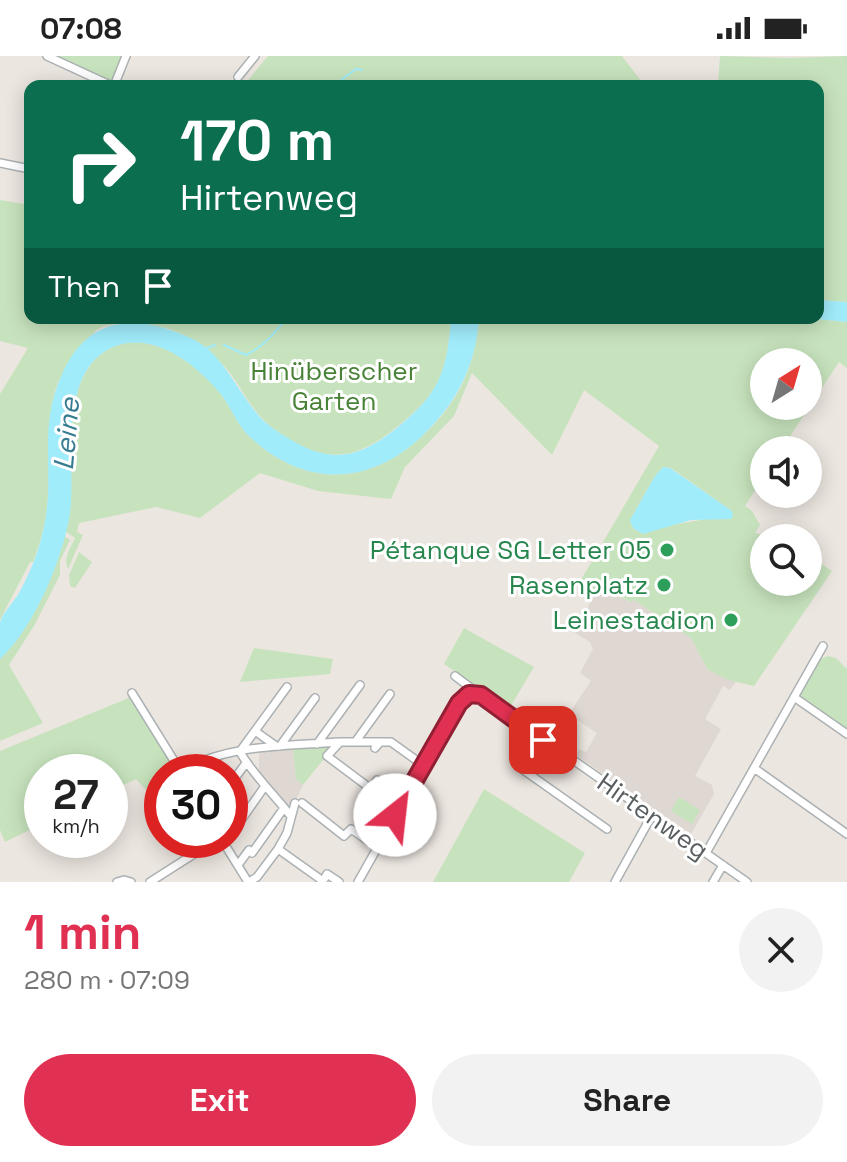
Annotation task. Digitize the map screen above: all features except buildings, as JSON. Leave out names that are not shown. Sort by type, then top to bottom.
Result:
[{"type":"street","points":[[47,56],[100,80]]},
{"type":"street","points":[[116,80],[126,56]]},
{"type":"street","points":[[238,77],[255,56]]},
{"type":"street","points":[[0,163],[24,168]]},
{"type":"street","points":[[706,853],[823,646]]},
{"type":"street","name":"Hirtenweg","points":[[455,676],[747,882]]},
{"type":"street","points":[[317,744],[360,685]]},
{"type":"street","points":[[240,752],[287,687]]},
{"type":"street","points":[[132,693],[170,754]]},
{"type":"street","points":[[356,741],[390,694]]},
{"type":"street","points":[[358,882],[461,701],[469,694],[481,695]]},
{"type":"street","points":[[794,697],[847,734]]},
{"type":"street","points":[[276,746],[315,698]]},
{"type":"street","points":[[255,731],[276,746]]},
{"type":"street","points":[[543,740],[522,769],[607,829]]},
{"type":"street","points":[[224,754],[276,746],[356,741],[378,745],[391,742],[423,765]]},
{"type":"street","points":[[340,742],[327,756],[371,789],[377,780],[404,800]]},
{"type":"street","points":[[248,766],[290,815]]},
{"type":"street","points":[[754,768],[847,834]]},
{"type":"street","points":[[248,810],[265,786]]},
{"type":"street","points":[[234,858],[249,882],[257,877],[287,833],[290,815],[298,803],[344,836],[351,829],[377,847]]},
{"type":"street","points":[[238,865],[249,850],[252,853],[284,808]]},
{"type":"street","points":[[615,882],[652,815]]},
{"type":"street","points":[[278,849],[323,881],[327,874],[339,882]]},
{"type":"street","points":[[150,882],[188,858]]},
{"type":"street","points":[[713,882],[723,865]]},
{"type":"shaded area","points":[[596,592],[610,592],[630,602],[634,600],[691,638],[708,670],[736,682],[730,690],[723,686],[705,719],[721,729],[695,776],[712,785],[714,794],[691,834],[576,755],[579,749],[586,752],[597,733],[575,719],[576,716],[570,712],[591,681],[580,673],[593,649],[590,642],[574,632]]},
{"type":"shaded area","points":[[293,749],[296,779],[303,785],[293,806],[285,806],[259,775],[259,751]]},
{"type":"green space","points":[[55,56],[122,56],[113,80],[106,80]]},
{"type":"green space","points":[[268,56],[622,56],[640,80],[248,80]]},
{"type":"green space","points":[[720,56],[847,56],[847,302],[824,300],[824,80],[718,80]]},
{"type":"green space","points":[[0,200],[24,204],[24,324],[118,324],[98,329],[58,383],[49,425],[48,497],[43,530],[33,562],[30,562],[0,620],[0,394],[28,348],[0,341]]},
{"type":"green space","points":[[847,322],[847,368],[839,362],[822,388],[822,348],[750,348],[750,420],[801,420],[790,436],[750,436],[750,498],[745,506],[759,524],[750,524],[750,596],[815,596],[754,686],[729,680],[708,670],[691,638],[634,600],[631,602],[610,592],[595,595],[578,585],[659,446],[584,390],[552,455],[472,373],[454,416],[405,467],[391,499],[318,491],[260,473],[200,518],[156,507],[79,523],[77,532],[83,535],[68,569],[67,557],[75,538],[65,531],[69,510],[71,436],[79,388],[89,368],[104,352],[120,344],[137,342],[170,351],[212,384],[246,433],[270,453],[312,472],[334,474],[378,466],[399,455],[444,413],[468,370],[478,324]],"holes":[[[663,467],[671,468],[732,511],[643,534],[633,528],[630,520]]]},
{"type":"green space","name":"Hinüberscher Garten","points":[[139,324],[450,324],[444,367],[423,403],[397,427],[369,446],[330,455],[302,447],[262,419],[226,368],[206,348],[181,334],[154,325]]},
{"type":"green space","points":[[64,536],[70,540],[60,561],[60,575],[34,626],[9,665],[43,723],[0,741],[0,659],[40,602]]},
{"type":"green space","points":[[79,552],[92,562],[75,588],[70,586],[69,575]]},
{"type":"green space","points":[[822,564],[832,571],[822,586]]},
{"type":"green space","points":[[464,628],[534,667],[509,709],[444,664]]},
{"type":"green space","points":[[254,648],[333,659],[330,674],[240,682]]},
{"type":"green space","points":[[828,656],[836,658],[847,669],[847,731],[798,697],[821,659]]},
{"type":"green space","points":[[131,697],[166,754],[144,754],[144,788],[136,779],[128,783],[128,754],[24,754],[24,833],[5,842],[0,830],[0,751]]},
{"type":"green space","points":[[335,745],[303,785],[296,779],[293,749]]},
{"type":"green space","points":[[484,789],[585,853],[569,882],[433,882]]},
{"type":"green space","points":[[679,797],[700,810],[692,824],[671,811]]},
{"type":"water","points":[[824,300],[847,302],[847,322],[824,320]]},
{"type":"water","name":"Leine","points":[[121,324],[146,324],[192,339],[215,356],[252,408],[269,425],[316,452],[341,455],[354,453],[379,441],[408,418],[430,394],[447,355],[450,324],[478,324],[468,369],[453,399],[432,426],[399,455],[378,466],[334,474],[312,472],[270,453],[246,433],[212,384],[170,352],[154,345],[137,343],[120,345],[104,352],[90,366],[80,384],[75,405],[70,513],[61,551],[35,611],[0,659],[1,619],[29,572],[46,518],[48,430],[52,404],[67,365],[89,337],[104,328]]},
{"type":"water","points":[[663,467],[670,468],[732,511],[731,519],[691,520],[643,534],[633,528],[630,520]]},
{"type":"waterway","points":[[341,80],[356,69],[362,70]]},
{"type":"waterway","points":[[224,345],[246,355],[258,348],[282,324]]},
{"type":"waterway","points":[[205,349],[215,345]]},
{"type":"place","name":"Pétanque SG Letter 05","points":[[667,550]]},
{"type":"place","name":"Rasenplatz","points":[[664,585]]},
{"type":"place","name":"Leinestadion","points":[[731,620]]},
{"type":"route","points":[[395,815],[465,696],[473,693],[481,695],[543,740]]}]
